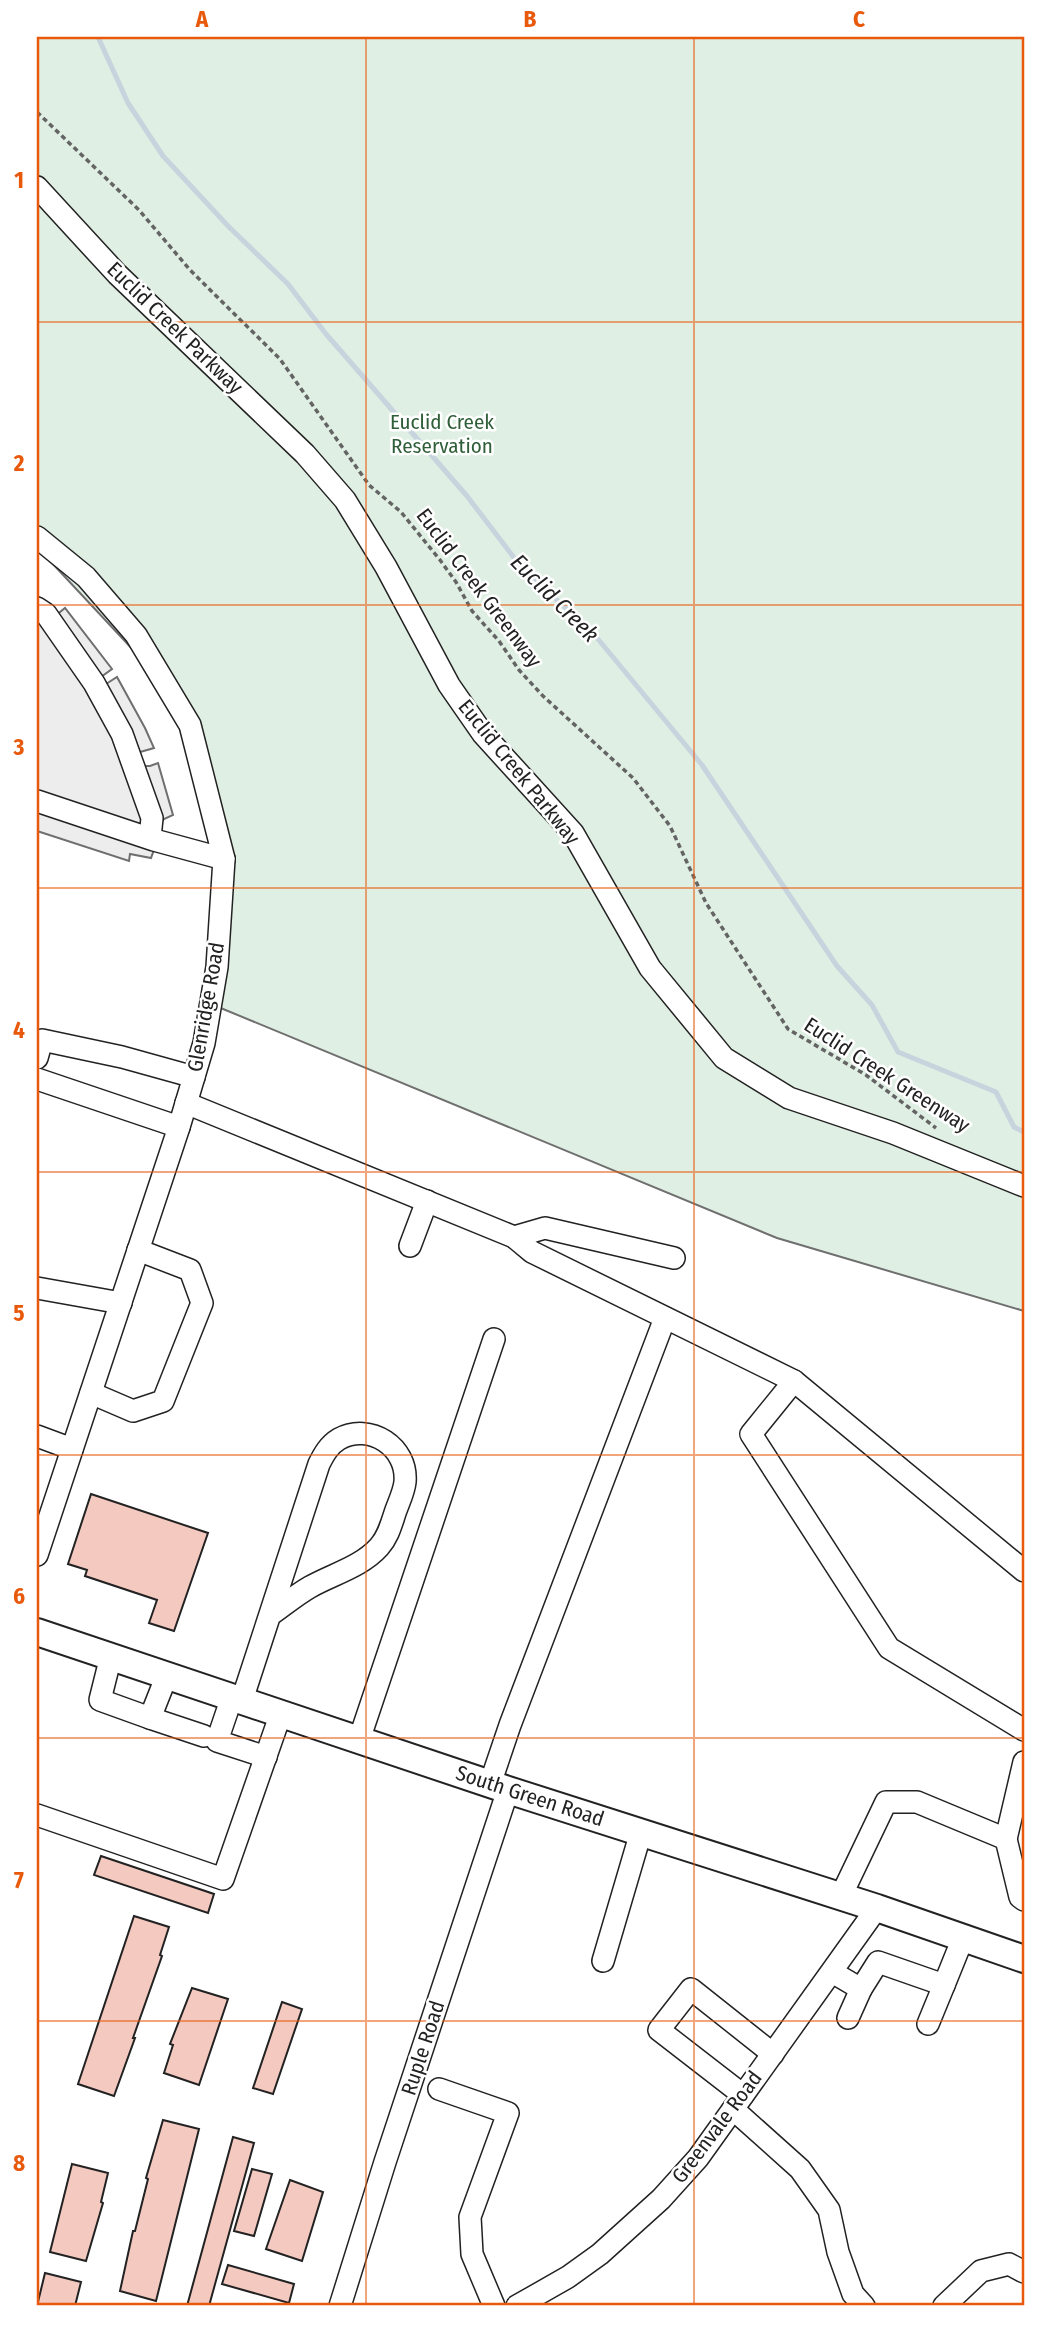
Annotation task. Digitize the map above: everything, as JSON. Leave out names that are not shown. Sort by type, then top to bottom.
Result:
[{"type":"main road","name":"South Green Road","points":[[37,1632],[499,1786],[841,1896],[1024,1959]]},
{"type":"street","name":"Euclid Creek Parkway","points":[[37,187],[117,274],[305,454],[345,500],[386,567],[449,685],[483,734],[573,833],[650,968],[724,1058],[789,1098],[893,1133],[1024,1186]]},
{"type":"street","name":"Glenridge Road","points":[[37,537],[86,577],[136,635],[190,725],[224,859],[217,967],[204,1043],[179,1127],[37,1555]]},
{"type":"street","points":[[37,608],[46,614],[94,683],[122,734],[152,818],[150,838]]},
{"type":"street","points":[[37,800],[150,838],[224,859]]},
{"type":"street","points":[[37,1058],[42,1040],[194,1077]]},
{"type":"street","points":[[37,1079],[179,1127]]},
{"type":"street","points":[[186,1103],[514,1237],[532,1252],[794,1381],[1024,1572]]},
{"type":"street","points":[[410,1246],[427,1200]]},
{"type":"street","points":[[514,1237],[545,1228],[674,1258]]},
{"type":"street","points":[[91,1394],[133,1411],[163,1401],[202,1303],[190,1269],[138,1250]]},
{"type":"street","points":[[37,1288],[121,1303]]},
{"type":"street","name":"Ruple Road","points":[[340,2306],[499,1786],[514,1712],[665,1318]]},
{"type":"street","points":[[359,1740],[494,1339]]},
{"type":"street","points":[[794,1381],[751,1434],[889,1648],[1024,1730]]},
{"type":"street","points":[[265,1757],[217,1741],[237,1699],[270,1615],[319,1464],[327,1449],[339,1440],[355,1434],[384,1440],[396,1450],[403,1467],[405,1483],[389,1532],[380,1547],[363,1561],[309,1588],[270,1615]]},
{"type":"street","points":[[37,1436],[72,1449]]},
{"type":"street","points":[[111,1656],[100,1700],[204,1736]]},
{"type":"street","points":[[150,1718],[167,1675]]},
{"type":"street","points":[[37,1815],[223,1879],[281,1713]]},
{"type":"street","points":[[1024,1762],[1006,1839],[1020,1897],[1024,1900]]},
{"type":"street","points":[[841,1896],[886,1802],[917,1802],[1006,1839]]},
{"type":"street","points":[[603,1961],[642,1832]]},
{"type":"street","name":"Greenvale Road","points":[[517,2306],[568,2277],[632,2228],[661,2199],[698,2158],[877,1908]]},
{"type":"street","points":[[928,2024],[962,1938]]},
{"type":"street","points":[[848,2018],[861,1989],[878,1962],[944,1985]]},
{"type":"street","points":[[832,1972],[861,1989]]},
{"type":"street","points":[[773,2054],[691,1989],[659,2030],[738,2102],[800,2169],[829,2210],[838,2252],[853,2294],[864,2306]]},
{"type":"street","points":[[439,2089],[508,2113],[470,2217],[472,2254],[494,2306]]},
{"type":"street","points":[[944,2306],[981,2271],[1009,2264],[1024,2272]]},
{"type":"path","name":"Euclid Creek Greenway","points":[[37,112],[139,211],[190,270],[280,359],[369,485],[401,512],[440,560],[472,611],[499,641],[519,670],[543,696],[633,778],[670,826],[706,903],[788,1029],[866,1075],[940,1131]]},
{"type":"green space","name":"Euclid Creek Reservation","points":[[37,37],[1024,37],[1024,1311],[777,1238],[211,1004],[224,859],[165,684],[37,547]]},
{"type":"shaded area","points":[[37,595],[55,616],[65,608],[112,669],[101,677],[106,684],[117,677],[154,748],[140,752],[140,761],[145,766],[158,763],[173,815],[160,824],[161,830],[151,858],[130,854],[129,861],[37,831]]},
{"type":"building","points":[[91,1494],[208,1533],[174,1631],[149,1623],[157,1600],[85,1576],[87,1570],[68,1564]]},
{"type":"building","points":[[101,1856],[214,1894],[208,1913],[94,1875]]},
{"type":"building","points":[[134,1916],[169,1927],[160,1955],[162,1956],[114,2096],[78,2084]]},
{"type":"building","points":[[192,1988],[228,1999],[199,2085],[164,2073],[173,2045],[170,2044]]},
{"type":"building","points":[[282,2002],[302,2009],[273,2094],[253,2088]]},
{"type":"building","points":[[163,2120],[199,2129],[156,2301],[120,2291],[148,2179],[146,2178]]},
{"type":"building","points":[[233,2137],[254,2143],[209,2306],[187,2306]]},
{"type":"building","points":[[72,2164],[108,2173],[101,2202],[103,2203],[86,2261],[50,2252]]},
{"type":"building","points":[[252,2169],[272,2174],[254,2236],[234,2231]]},
{"type":"building","points":[[290,2180],[323,2192],[302,2261],[266,2249]]},
{"type":"building","points":[[228,2265],[294,2284],[289,2303],[222,2284]]},
{"type":"building","points":[[45,2273],[81,2282],[75,2306],[37,2306]]},
{"type":"waterway","name":"Euclid Creek","points":[[98,37],[128,103],[163,156],[229,227],[288,284],[326,334],[467,496],[518,563],[598,639],[702,765],[837,966],[872,1005],[898,1052],[996,1092],[1014,1127],[1024,1132]]}]
